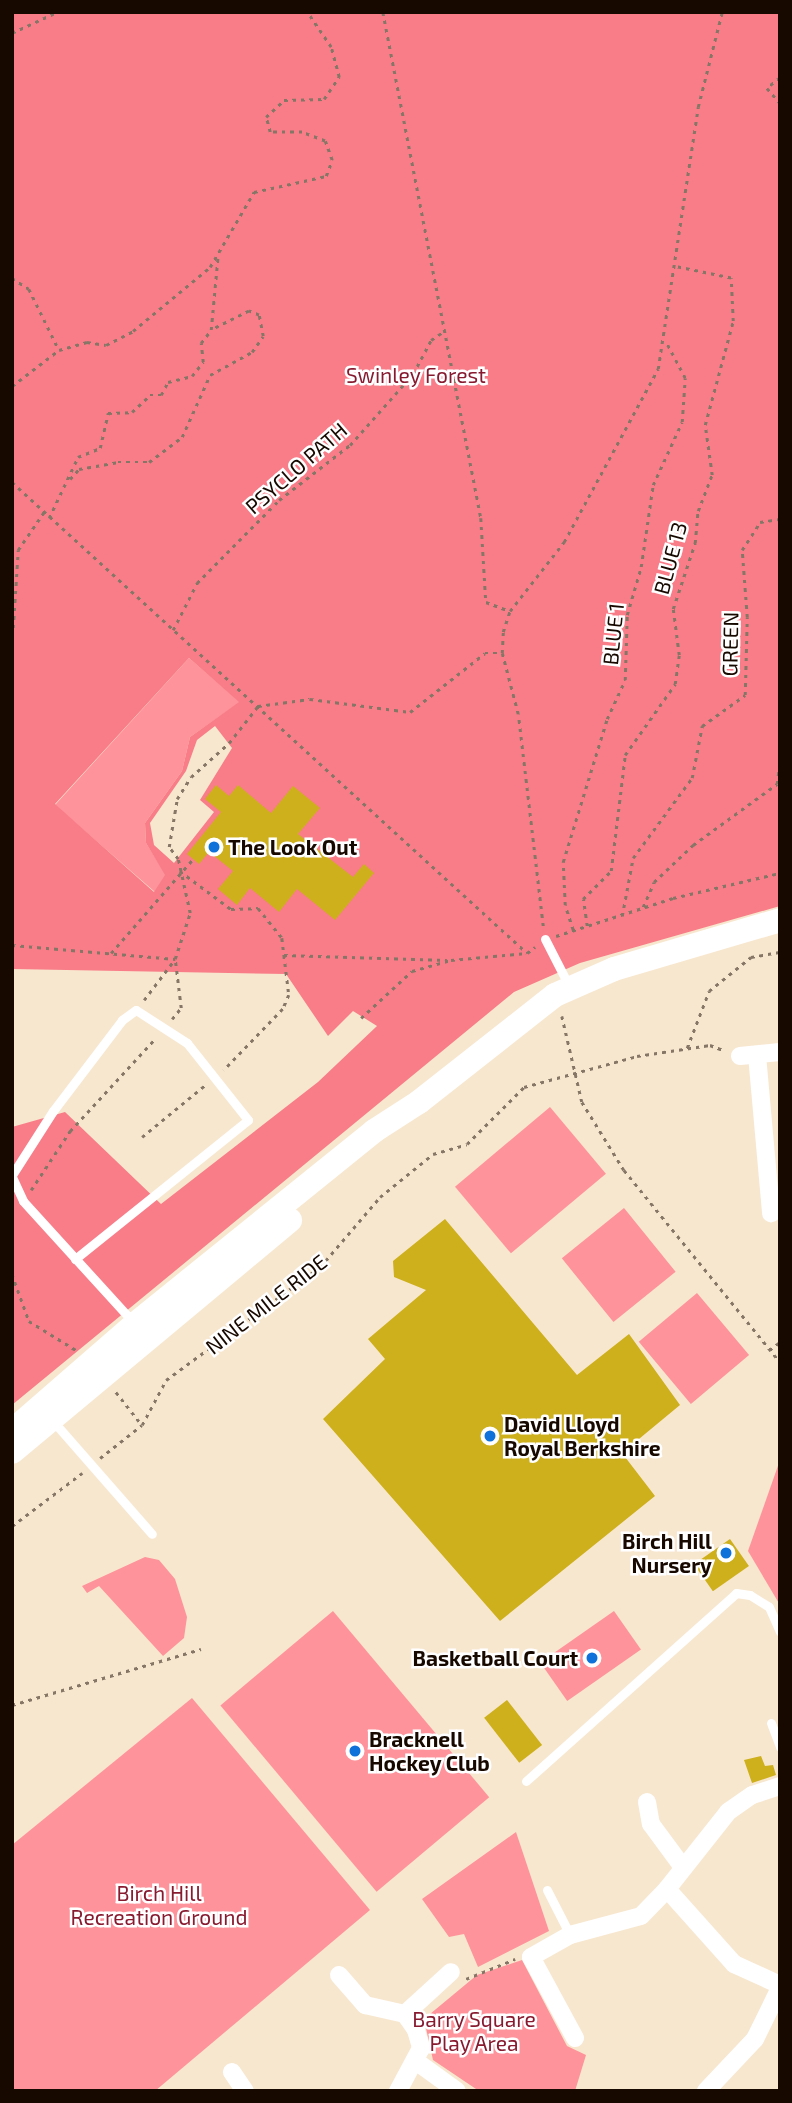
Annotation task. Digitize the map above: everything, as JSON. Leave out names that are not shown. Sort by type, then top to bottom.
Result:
[{"type":"main road","points":[[12,1452],[46,1413],[141,1331],[383,1143],[419,1102],[562,991],[614,969],[780,920]]},
{"type":"main road","points":[[12,1431],[46,1413]]},
{"type":"street","points":[[771,1213],[773,1158],[748,1055],[780,1052]]},
{"type":"street","points":[[575,2038],[531,1956],[570,1935],[624,1924],[641,1916],[667,1889],[682,1866],[727,1812],[752,1795],[780,1786]]},
{"type":"street","points":[[647,1802],[651,1824],[682,1866]]},
{"type":"street","points":[[667,1889],[734,1964],[780,1987],[755,2039],[706,2091]]},
{"type":"street","points":[[340,1975],[365,2005],[405,2014],[457,1976]]},
{"type":"street","points":[[398,2091],[417,2062],[421,2048],[405,2014]]},
{"type":"street","points":[[417,2062],[457,2091]]},
{"type":"street","points":[[232,2072],[245,2091]]},
{"type":"lane","points":[[545,939],[562,991]]},
{"type":"lane","points":[[75,1259],[248,1120],[187,1043],[136,1010],[122,1020],[53,1111],[12,1176],[23,1201],[75,1259],[141,1331]]},
{"type":"lane","points":[[46,1413],[152,1534]]},
{"type":"lane","points":[[526,1781],[736,1593],[750,1595],[769,1607],[780,1632]]},
{"type":"lane","points":[[771,1723],[780,1747]]},
{"type":"lane","points":[[547,1890],[570,1935]]},
{"type":"path","points":[[12,33],[57,12]]},
{"type":"path","points":[[12,386],[59,350],[87,342],[106,345],[133,331],[211,267],[254,192],[326,176],[332,160],[326,141],[302,132],[270,132],[266,117],[284,100],[324,99],[339,77],[331,47],[307,12]]},
{"type":"path","points":[[383,12],[481,518],[486,601],[510,611]]},
{"type":"path","points":[[545,939],[518,714],[502,653],[510,611],[564,542],[583,502],[643,401],[666,343],[673,266],[698,107],[722,12]]},
{"type":"path","points":[[780,78],[768,88],[780,103]]},
{"type":"path","points":[[211,330],[218,253]]},
{"type":"path","name":"BLUE 13","points":[[587,926],[583,899],[611,872],[625,755],[675,684],[679,655],[673,609],[695,543],[698,511],[712,475],[705,425],[733,321],[731,278],[709,270],[696,274],[673,266]]},
{"type":"path","points":[[12,278],[29,289],[59,350]]},
{"type":"path","points":[[49,518],[78,457],[100,448],[108,413],[132,412],[150,395],[161,395],[168,382],[192,376],[203,362],[201,344],[211,330],[249,311],[259,315],[262,336],[252,352],[209,375],[182,437],[149,462],[79,469],[66,483]]},
{"type":"path","name":"PSYCLO PATH","points":[[173,630],[197,583],[279,500],[350,445],[413,374],[431,340],[443,332]]},
{"type":"path","name":"BLUE 1","points":[[573,930],[565,905],[563,862],[607,719],[625,680],[627,615],[641,567],[653,485],[682,422],[685,378],[673,349],[666,343]]},
{"type":"path","points":[[12,482],[527,953]]},
{"type":"path","points":[[13,628],[18,550],[44,512]]},
{"type":"path","name":"GREEN","points":[[622,916],[633,858],[692,778],[702,726],[745,695],[747,617],[742,550],[760,522],[780,519]]},
{"type":"path","points":[[136,1010],[175,959],[190,914],[180,871],[169,847],[177,799],[191,776],[229,743],[258,706],[310,699],[410,712],[485,653],[502,653]]},
{"type":"path","points":[[642,910],[654,883],[693,845],[777,783],[780,759]]},
{"type":"path","points":[[111,953],[192,859]]},
{"type":"path","points":[[142,1137],[254,1044],[283,1009],[289,995],[282,938],[258,908],[231,909],[180,871]]},
{"type":"path","points":[[284,955],[450,960],[527,953],[545,939],[573,930],[780,873]]},
{"type":"path","points":[[12,945],[175,959]]},
{"type":"path","points":[[687,1048],[709,991],[751,957],[780,952]]},
{"type":"path","points":[[172,1020],[181,1008],[175,959]]},
{"type":"path","points":[[361,1018],[412,971],[450,960]]},
{"type":"path","points":[[562,991],[575,1077],[582,1102],[624,1170],[780,1362]]},
{"type":"path","points":[[29,1193],[70,1130],[157,1038]]},
{"type":"path","name":"NINE MILE RIDE","points":[[104,1455],[142,1425],[166,1380],[320,1268],[380,1197],[433,1154],[467,1144],[524,1087],[575,1077],[601,1065],[687,1048],[710,1045],[748,1055]]},
{"type":"path","points":[[12,1275],[29,1321],[82,1353]]},
{"type":"path","points":[[769,1350],[780,1342]]},
{"type":"path","points":[[115,1392],[142,1425]]},
{"type":"path","points":[[12,1526],[79,1475]]},
{"type":"path","points":[[12,1705],[201,1649]]},
{"type":"path","points":[[457,1976],[522,1955],[531,1956]]},
{"type":"green space","name":"Swinley Forest","points":[[12,12],[780,12],[780,906],[580,963],[514,992],[12,1405],[12,1127],[65,1112],[161,1204],[318,1082],[377,1026],[353,1011],[328,1036],[286,974],[12,969]],"holes":[[[189,658],[239,702],[190,737],[182,771],[145,823],[146,843],[165,875],[154,892],[55,804]],[[215,726],[232,748],[200,800],[214,812],[174,863],[154,845],[150,823],[186,771],[197,740]]]},
{"type":"green space","points":[[189,658],[240,702],[190,737],[182,771],[145,823],[146,843],[166,875],[155,892],[55,805]]},
{"type":"green space","points":[[550,1107],[606,1174],[511,1253],[455,1187]]},
{"type":"green space","points":[[624,1208],[676,1272],[613,1322],[562,1258]]},
{"type":"green space","points":[[697,1293],[749,1355],[691,1404],[639,1342]]},
{"type":"green space","points":[[780,1460],[780,1605],[748,1551]]},
{"type":"green space","points":[[145,1557],[159,1560],[175,1579],[187,1617],[184,1638],[163,1656],[99,1586],[87,1593],[82,1586]]},
{"type":"green space","name":"Bracknell Hockey Club","points":[[333,1611],[489,1797],[377,1892],[220,1705]]},
{"type":"green space","name":"Basketball Court","points":[[614,1611],[641,1650],[567,1701],[540,1663]]},
{"type":"green space","name":"Birch Hill Recreation Ground","points":[[192,1698],[370,1910],[155,2091],[12,2091],[12,1845]]},
{"type":"green space","points":[[516,1832],[549,1931],[478,1967],[464,1934],[449,1937],[422,1899]]},
{"type":"green space","name":"Barry Square Play Area","points":[[522,1960],[567,2046],[586,2055],[575,2091],[479,2091],[433,2060],[424,2019],[477,1975]]},
{"type":"building","name":"The Look Out","points":[[216,785],[229,796],[238,785],[271,813],[293,786],[320,808],[298,834],[353,877],[364,864],[374,873],[335,920],[297,889],[279,912],[250,888],[237,905],[218,889],[233,871],[209,852],[199,864],[187,854],[221,812],[205,799]]},
{"type":"building","name":"David Lloyd Royal Berkshire","points":[[445,1219],[577,1375],[629,1334],[680,1405],[622,1453],[655,1496],[500,1621],[323,1419],[385,1359],[368,1339],[426,1290],[394,1277],[393,1261]]},
{"type":"building","name":"Birch Hill Nursery","points":[[730,1539],[749,1566],[713,1591],[694,1564]]},
{"type":"building","points":[[507,1700],[542,1745],[519,1763],[484,1718]]},
{"type":"building","points":[[761,1756],[765,1766],[773,1765],[776,1775],[752,1783],[744,1760]]},
{"type":"place","name":"The Look Out","points":[[214,847]]},
{"type":"place","name":"David Lloyd Royal Berkshire","points":[[490,1436]]},
{"type":"place","name":"Birch Hill Nursery","points":[[726,1553]]},
{"type":"place","name":"Basketball Court","points":[[592,1658]]},
{"type":"place","name":"Bracknell Hockey Club","points":[[355,1751]]}]
